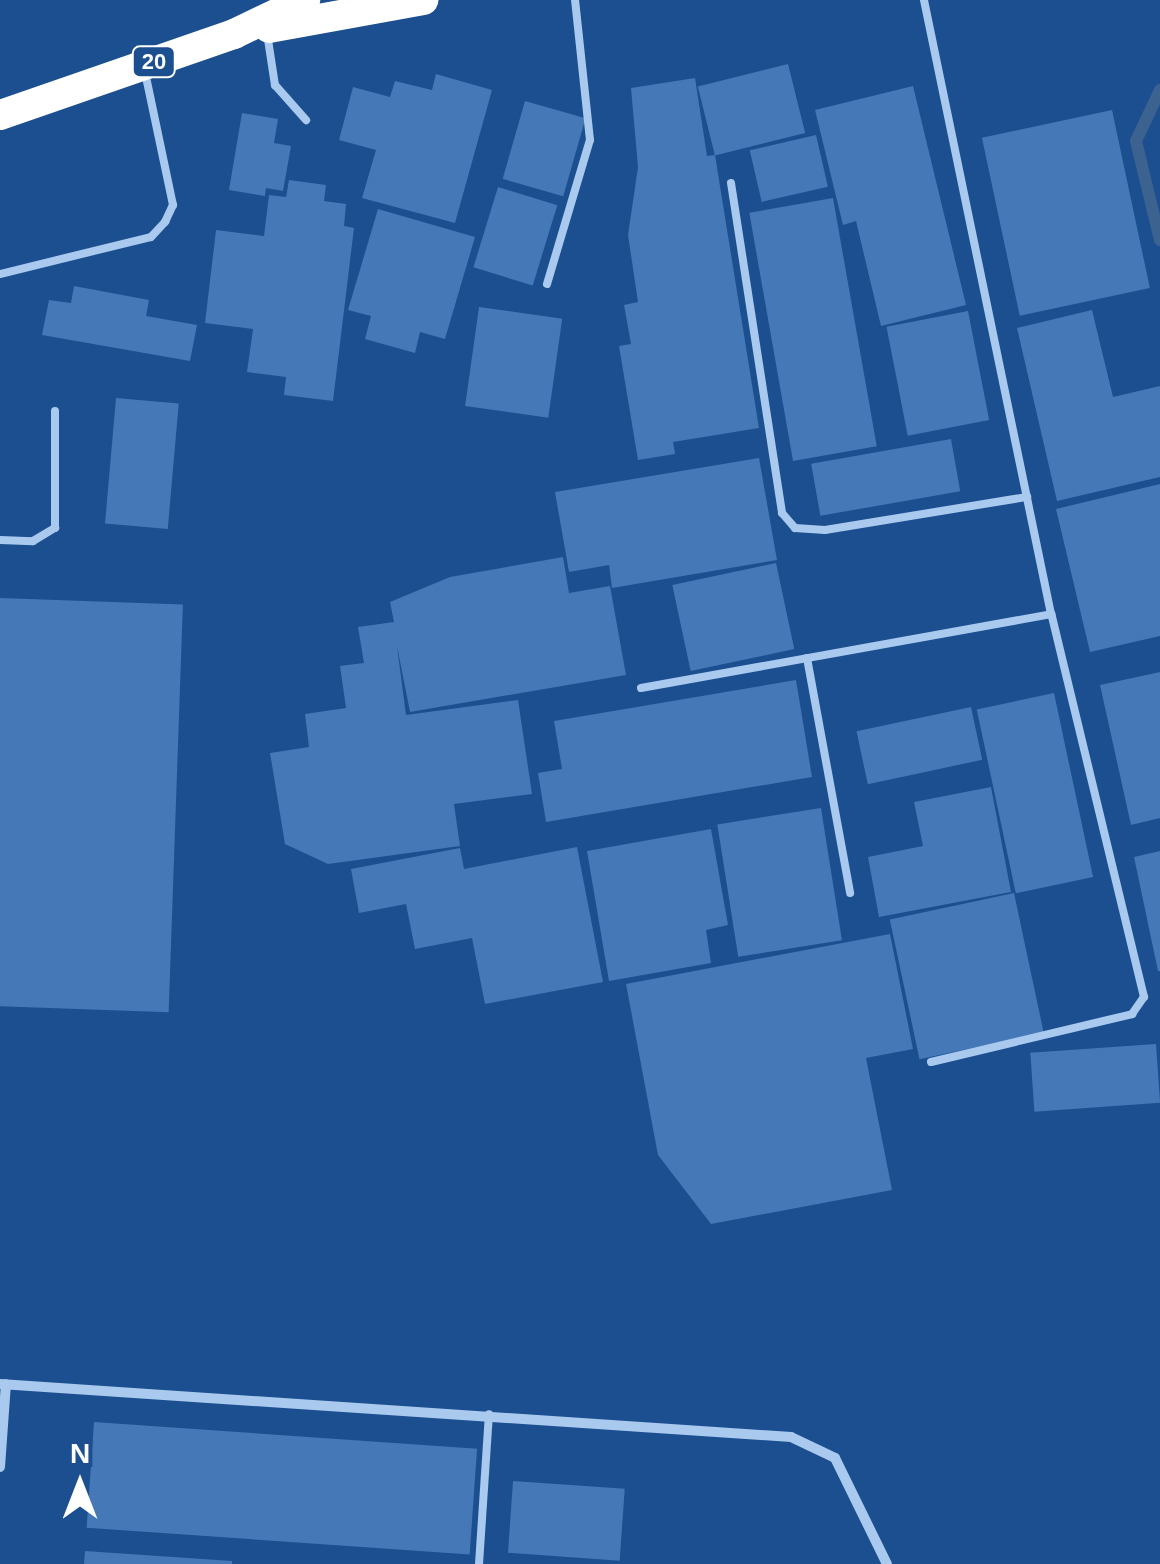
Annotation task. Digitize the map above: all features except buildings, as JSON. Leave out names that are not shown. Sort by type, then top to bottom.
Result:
[{"type":"highway","name":"20","points":[[0,116],[234,34],[305,0]]},
{"type":"highway","points":[[234,34],[424,0]]},
{"type":"street","points":[[0,1467],[3,1384],[489,1414],[791,1438],[835,1458],[886,1564]]},
{"type":"lane","points":[[547,284],[590,140],[574,0]]},
{"type":"lane","points":[[924,0],[1051,614],[1144,998],[1132,1014],[931,1062]]},
{"type":"lane","points":[[266,29],[275,85],[306,120]]},
{"type":"lane","points":[[0,274],[151,237],[165,222],[173,205],[144,66]]},
{"type":"lane","points":[[731,183],[782,513],[795,528],[825,530],[1027,497]]},
{"type":"lane","points":[[0,540],[33,542],[54,528],[55,410]]},
{"type":"lane","points":[[641,688],[1051,614]]},
{"type":"lane","points":[[807,658],[850,894]]},
{"type":"lane","points":[[479,1564],[489,1414]]},
{"type":"waterway","points":[[1160,90],[1136,141],[1160,240]]}]
